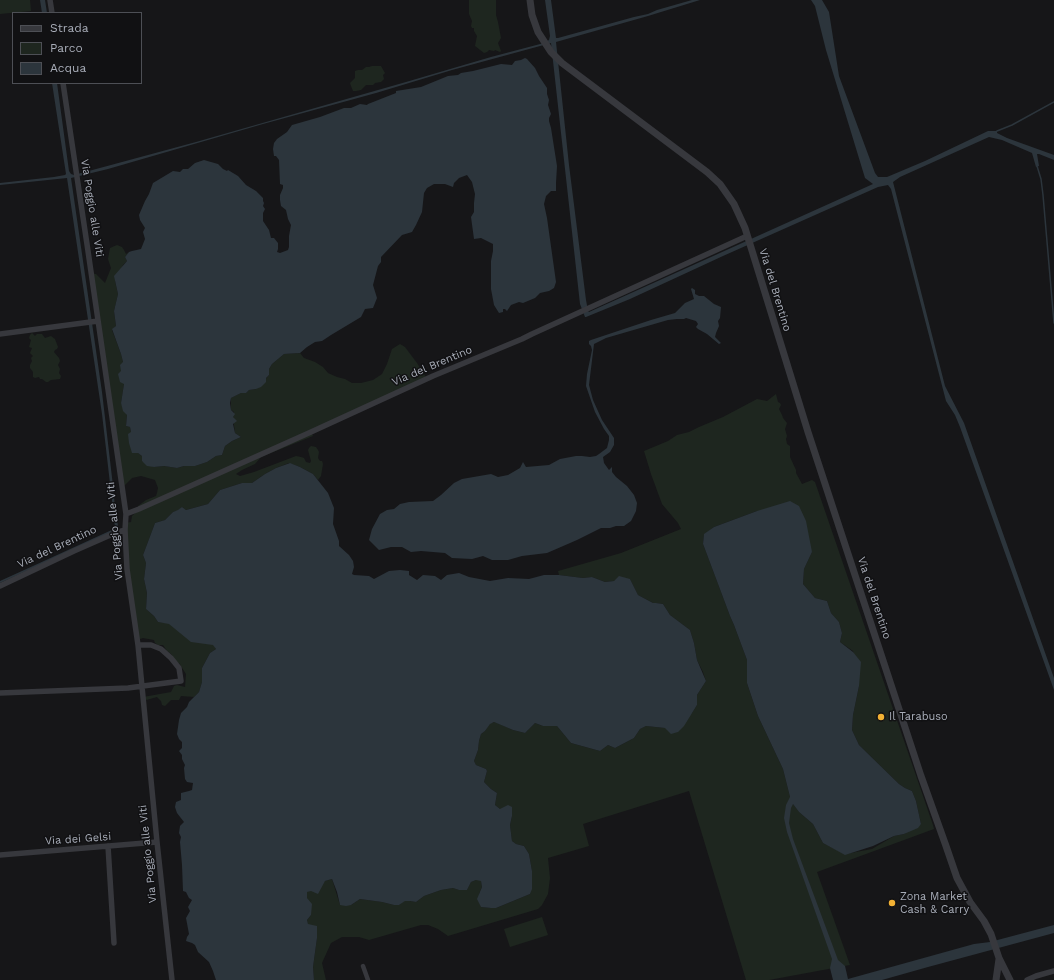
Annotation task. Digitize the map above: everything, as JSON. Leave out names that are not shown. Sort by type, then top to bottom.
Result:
[{"type":"street","points":[[50,0],[52,12]]},
{"type":"street","name":"Via del Brentino","points":[[530,0],[532,16],[538,32],[551,52],[562,62],[707,172],[720,184],[734,204],[748,240],[806,424],[921,776],[957,878],[970,902],[984,921],[991,934],[1010,980]]},
{"type":"street","name":"Via Poggio alle Viti","points":[[63,84],[96,321],[126,514],[125,530],[127,569],[138,645],[172,980]]},
{"type":"street","name":"Via del Brentino","points":[[126,514],[433,376],[522,339],[591,307],[748,240]]},
{"type":"street","points":[[0,334],[96,321]]},
{"type":"street","name":"Via del Brentino","points":[[0,586],[37,570],[74,551],[125,530]]},
{"type":"street","points":[[0,693],[142,687],[181,681],[179,668],[162,649],[151,644],[138,645]]},
{"type":"street","name":"Via dei Gelsi","points":[[0,855],[157,842]]},
{"type":"street","points":[[108,846],[114,942]]},
{"type":"street","name":"Via del Brentino","points":[[996,980],[999,956]]},
{"type":"street","points":[[363,966],[368,980]]},
{"type":"street","points":[[1027,980],[1054,971]]},
{"type":"green space","points":[[0,0],[30,0],[31,11],[0,14]]},
{"type":"green space","points":[[469,0],[496,0],[496,15],[501,38],[498,43],[500,52],[489,50],[484,53],[475,46],[477,36],[474,28],[471,26],[472,21],[469,14]]},
{"type":"green space","points":[[372,66],[381,66],[385,73],[383,75],[384,79],[373,85],[366,85],[361,90],[353,91],[350,83],[355,78],[355,71]]},
{"type":"green space","points":[[117,245],[122,247],[126,254],[129,252],[125,257],[127,261],[123,265],[115,281],[118,294],[114,311],[116,326],[112,330],[123,362],[124,384],[121,403],[127,415],[126,426],[130,427],[138,453],[142,456],[142,461],[154,467],[164,466],[177,468],[184,466],[195,466],[207,462],[216,456],[222,455],[225,446],[241,437],[235,433],[233,417],[234,412],[231,410],[231,398],[241,393],[246,393],[249,390],[256,389],[269,375],[269,369],[272,364],[284,354],[300,353],[304,358],[323,367],[328,373],[352,383],[361,383],[373,380],[382,374],[392,349],[400,344],[405,347],[427,379],[311,432],[313,436],[261,457],[255,464],[236,474],[240,476],[254,472],[296,456],[304,458],[306,462],[310,463],[311,461],[308,450],[311,446],[316,447],[318,450],[318,458],[323,464],[321,476],[318,480],[313,474],[289,463],[276,468],[252,483],[242,483],[220,490],[208,504],[186,510],[182,507],[178,511],[173,512],[165,520],[155,523],[143,555],[146,563],[144,579],[147,593],[146,609],[158,622],[169,623],[176,629],[214,645],[216,649],[210,653],[202,668],[202,682],[199,692],[194,697],[181,696],[179,700],[171,700],[165,706],[162,705],[161,701],[157,697],[143,701],[143,697],[171,692],[174,686],[177,685],[185,687],[186,674],[179,663],[177,663],[163,645],[158,645],[154,640],[143,638],[137,640],[127,569],[125,523],[131,522],[132,516],[138,510],[138,506],[146,500],[156,496],[158,488],[155,480],[141,476],[132,478],[122,488],[91,273],[96,274],[105,283],[111,268],[108,259],[110,248]]},
{"type":"green space","points":[[32,333],[35,336],[37,334],[42,334],[45,338],[51,336],[55,339],[58,347],[54,352],[60,361],[58,365],[61,376],[60,379],[46,382],[39,377],[33,377],[33,372],[30,368],[32,361],[31,358],[33,356],[30,353],[32,348],[29,347],[31,340],[29,338]]},
{"type":"green space","points":[[776,394],[778,402],[781,405],[779,409],[787,423],[785,429],[787,444],[790,446],[790,457],[802,484],[812,480],[815,482],[934,829],[817,872],[850,965],[769,980],[746,980],[689,791],[583,824],[589,846],[548,858],[550,878],[548,894],[538,909],[448,936],[438,929],[428,925],[421,925],[369,940],[359,937],[342,937],[331,943],[322,963],[326,980],[314,980],[313,967],[317,938],[308,925],[307,920],[311,915],[307,892],[325,881],[332,879],[340,905],[351,905],[360,899],[394,905],[399,905],[404,901],[416,902],[424,896],[441,890],[453,888],[467,890],[471,882],[476,880],[481,880],[482,887],[479,894],[481,907],[496,908],[530,894],[532,871],[529,854],[524,846],[516,844],[512,841],[510,825],[512,816],[495,805],[497,793],[484,782],[487,771],[486,769],[476,765],[474,761],[481,734],[490,723],[495,722],[513,730],[525,733],[535,723],[543,726],[557,726],[571,743],[600,751],[608,745],[615,748],[634,738],[640,729],[646,726],[665,728],[692,713],[697,705],[697,695],[706,681],[697,660],[690,630],[670,615],[663,604],[653,603],[638,595],[630,579],[605,582],[592,577],[583,578],[559,575],[558,571],[621,553],[681,529],[678,523],[662,504],[644,451],[668,441],[677,435],[689,432],[723,417],[757,399],[767,401]],"holes":[[[757,511],[812,552],[804,569],[803,584],[815,598],[827,601],[831,613],[839,622],[842,633],[840,642],[853,651],[859,686],[853,715],[852,730],[859,745],[899,784],[912,791],[916,801],[921,824],[904,834],[894,836],[872,849],[845,854],[823,843],[813,824],[799,812],[791,801],[783,769],[758,716],[747,683],[747,660],[703,544],[704,535],[714,527]]]},
{"type":"green space","points":[[542,917],[548,935],[510,947],[504,929]]},
{"type":"water","points":[[40,0],[45,0],[47,12],[42,12]]},
{"type":"water","points":[[545,0],[551,0],[556,38],[558,38],[648,14],[692,0],[700,0],[556,42],[569,165],[586,300],[589,312],[873,184],[865,178],[826,50],[815,6],[811,0],[822,0],[829,12],[839,76],[875,173],[878,177],[887,177],[988,131],[997,131],[997,133],[1007,138],[1054,155],[1054,160],[1037,154],[1039,166],[1036,167],[1032,153],[1002,140],[989,137],[900,177],[893,182],[945,386],[964,423],[1054,678],[1054,690],[960,427],[955,415],[946,401],[891,189],[888,185],[878,187],[630,299],[585,317],[580,304],[551,43],[108,169],[71,178],[102,392],[115,508],[119,529],[0,583],[0,581],[114,529],[115,527],[102,414],[67,178],[0,185],[0,183],[54,177],[66,174],[52,84],[57,84],[69,171],[74,175],[196,142],[544,43],[549,40],[550,36]]},
{"type":"water","points":[[525,58],[535,68],[547,88],[549,100],[548,105],[551,114],[549,121],[557,166],[556,191],[551,191],[546,196],[544,204],[556,282],[554,288],[540,293],[535,298],[523,303],[519,302],[511,305],[507,311],[503,309],[503,312],[499,313],[494,305],[491,289],[491,261],[493,244],[481,238],[474,239],[471,217],[474,212],[475,194],[472,182],[467,175],[459,178],[454,183],[453,187],[445,184],[434,184],[427,188],[424,193],[422,212],[412,232],[402,235],[381,257],[381,262],[378,266],[373,285],[377,298],[373,308],[365,309],[361,317],[322,341],[315,342],[300,353],[284,354],[272,364],[269,369],[269,375],[266,378],[266,382],[261,387],[249,390],[246,393],[241,393],[231,398],[231,410],[235,414],[233,417],[237,421],[233,424],[235,433],[241,437],[225,446],[222,455],[216,456],[207,462],[195,466],[184,466],[177,468],[147,466],[142,461],[142,456],[138,453],[132,453],[128,434],[131,432],[130,427],[126,426],[127,415],[123,411],[121,403],[124,384],[120,382],[118,374],[121,371],[120,365],[123,362],[112,329],[116,326],[114,311],[118,294],[114,276],[127,261],[125,257],[129,252],[141,249],[145,239],[143,232],[145,228],[139,215],[153,183],[173,171],[180,172],[183,169],[188,169],[195,163],[204,160],[218,164],[223,169],[228,170],[238,176],[246,185],[256,191],[263,198],[263,206],[265,209],[263,213],[263,221],[269,230],[271,238],[274,238],[278,243],[277,252],[280,253],[288,250],[291,225],[286,210],[281,206],[280,195],[283,185],[280,184],[279,160],[276,156],[274,156],[273,149],[274,143],[277,139],[287,132],[292,125],[344,108],[351,108],[360,104],[367,105],[396,93],[396,91],[421,87],[448,76],[458,75],[501,64],[512,65],[515,61]]},
{"type":"water","points":[[692,288],[695,290],[695,294],[704,296],[714,304],[721,307],[720,318],[718,321],[719,326],[715,337],[721,343],[719,344],[698,329],[696,327],[698,324],[696,321],[686,318],[668,320],[606,338],[594,344],[589,385],[593,400],[602,420],[614,438],[614,445],[610,452],[603,457],[604,463],[609,470],[612,467],[612,472],[634,495],[637,503],[636,511],[631,521],[624,526],[601,528],[547,553],[522,556],[508,560],[492,560],[483,556],[472,559],[452,558],[445,553],[421,551],[411,552],[402,547],[391,547],[379,550],[369,540],[372,529],[380,514],[387,510],[394,509],[400,504],[433,501],[454,483],[462,479],[491,474],[498,477],[508,475],[520,468],[523,462],[526,467],[549,465],[560,459],[576,456],[596,456],[607,448],[609,436],[595,412],[586,386],[592,350],[589,341],[675,313],[685,303],[694,299]]},
{"type":"water","points":[[290,463],[313,474],[328,493],[334,508],[333,524],[339,541],[339,546],[353,561],[354,567],[352,574],[369,576],[374,579],[389,571],[400,570],[409,571],[409,575],[417,580],[423,575],[435,576],[441,580],[447,575],[459,573],[469,577],[490,581],[508,578],[529,579],[544,575],[583,578],[592,577],[605,582],[614,581],[619,576],[630,579],[638,595],[653,603],[663,604],[670,615],[690,630],[697,660],[706,681],[697,695],[697,705],[684,726],[678,732],[671,734],[665,728],[646,726],[640,729],[634,738],[615,748],[608,745],[600,751],[571,743],[557,726],[543,726],[535,723],[525,733],[494,722],[490,724],[481,734],[474,761],[476,765],[486,769],[487,771],[484,782],[497,793],[495,805],[500,809],[508,805],[512,807],[510,825],[512,841],[516,844],[524,846],[529,854],[532,871],[532,889],[530,894],[496,908],[481,907],[477,899],[482,887],[481,881],[476,880],[471,882],[467,890],[453,888],[441,890],[424,896],[416,902],[405,901],[399,905],[394,905],[360,899],[351,905],[346,906],[340,905],[332,879],[325,881],[318,894],[311,891],[307,892],[307,898],[312,904],[311,915],[307,920],[308,924],[317,926],[313,967],[314,980],[216,980],[209,962],[198,952],[195,945],[186,941],[189,934],[186,918],[190,911],[188,907],[192,900],[186,892],[183,891],[181,837],[179,833],[180,826],[184,822],[177,813],[175,807],[176,802],[181,800],[181,793],[192,790],[193,783],[187,782],[185,779],[185,765],[179,751],[182,748],[182,742],[177,734],[179,720],[181,713],[199,692],[202,682],[202,668],[210,653],[216,649],[213,645],[191,642],[169,624],[158,622],[146,609],[147,593],[144,579],[146,563],[143,555],[155,523],[165,520],[173,512],[182,507],[186,510],[208,504],[220,490],[242,483],[252,483],[276,468]]},
{"type":"water","points":[[790,501],[799,506],[806,521],[812,552],[804,569],[803,584],[815,598],[827,601],[831,613],[839,622],[842,633],[840,642],[853,652],[861,662],[852,730],[859,745],[899,784],[912,791],[916,801],[921,824],[918,828],[904,834],[894,836],[873,846],[845,855],[823,843],[813,824],[799,812],[793,804],[791,808],[789,823],[793,839],[838,960],[845,966],[848,979],[974,944],[990,942],[1054,925],[1054,933],[882,980],[833,980],[830,968],[832,959],[787,832],[784,818],[786,805],[790,797],[783,769],[758,716],[747,683],[747,660],[703,544],[704,534],[714,527],[757,511]]},
{"type":"waterway","points":[[997,131],[1012,125],[1054,102]]},
{"type":"waterway","points":[[1037,166],[1041,179],[1043,195],[1054,323]]},
{"type":"place","name":"Il Tarabuso","points":[[881,717]]},
{"type":"place","name":"Zona Market Cash & Carry","points":[[892,903]]}]
